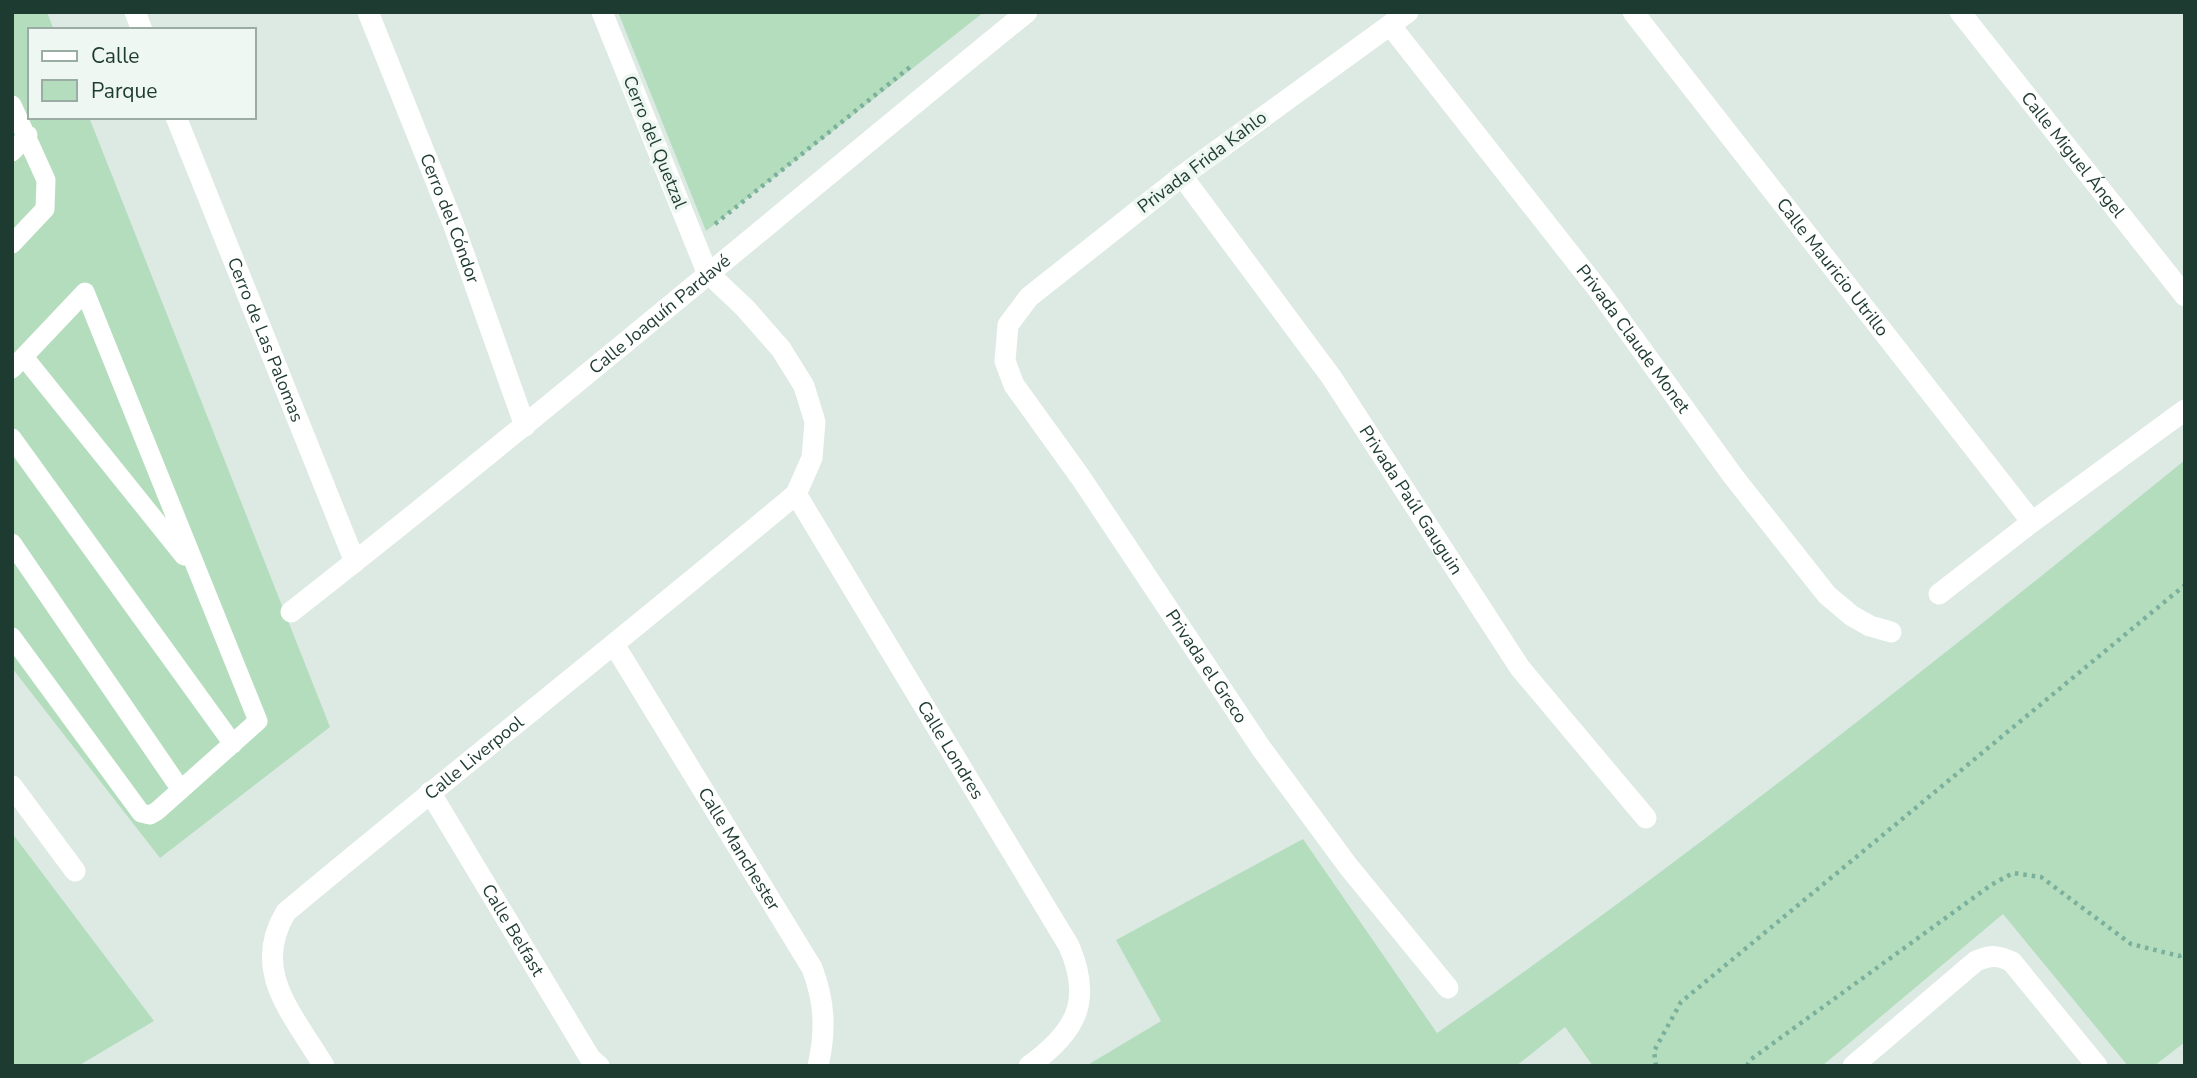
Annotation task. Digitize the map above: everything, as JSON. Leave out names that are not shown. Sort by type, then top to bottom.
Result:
[{"type":"street","name":"Cerro del Cóndor","points":[[368,12],[454,226],[525,426]]},
{"type":"street","name":"Cerro del Quetzal","points":[[602,12],[707,272]]},
{"type":"street","name":"Calle Joaquín Pardavé","points":[[291,612],[525,426],[707,272],[1027,12]]},
{"type":"street","name":"Privada Frida Kahlo","points":[[1008,325],[1029,297],[1181,176],[1408,12]]},
{"type":"street","name":"Calle Mauricio Utrillo","points":[[1633,12],[2032,522]]},
{"type":"street","name":"Calle Miguel Ángel","points":[[1960,12],[2185,296]]},
{"type":"street","name":"Privada Claude Monet","points":[[1390,25],[1600,292],[1734,476],[1827,595],[1852,616],[1870,626],[1891,632]]},
{"type":"street","name":"Cerro de Las Palomas","points":[[177,119],[355,562]]},
{"type":"street","name":"Privada Paúl Gauguin","points":[[1181,176],[1332,378],[1520,668],[1646,818]]},
{"type":"street","points":[[707,272],[745,308],[781,349],[804,386],[815,422],[812,458],[796,494]]},
{"type":"street","name":"Privada el Greco","points":[[1008,325],[1005,361],[1014,385],[1081,478],[1261,748],[1348,866],[1448,989]]},
{"type":"street","points":[[1939,594],[2185,410]]},
{"type":"street","name":"Calle Liverpool","points":[[324,1066],[278,987],[271,968],[273,932],[286,912],[429,792],[615,646],[796,494]]},
{"type":"street","name":"Calle Londres","points":[[796,494],[1069,946],[1079,970],[1081,990],[1077,1014],[1065,1035],[1028,1066]]},
{"type":"street","name":"Calle Manchester","points":[[615,646],[813,968],[823,996],[824,1009],[818,1066]]},
{"type":"street","points":[[12,786],[75,871]]},
{"type":"street","name":"Calle Belfast","points":[[429,792],[590,1058],[598,1066]]},
{"type":"street","points":[[1853,1066],[1976,961],[2000,956],[2012,962],[2097,1066]]},
{"type":"lane","points":[[12,105],[28,135],[46,180],[45,209],[12,244]]},
{"type":"lane","points":[[12,152],[28,135]]},
{"type":"lane","points":[[12,637],[141,813],[150,815],[157,811],[258,721],[85,292],[18,363],[198,573]]},
{"type":"lane","points":[[12,438],[233,744]]},
{"type":"lane","points":[[12,543],[181,790]]},
{"type":"path","points":[[707,224],[715,223],[916,63]]},
{"type":"path","points":[[1656,1066],[1654,1051],[1681,1002],[2185,585]]},
{"type":"path","points":[[1747,1066],[1750,1060],[1957,909],[2013,873],[2041,877],[2131,944],[2179,956],[2185,953]]},
{"type":"green space","points":[[12,12],[47,12],[53,28],[28,28],[28,119],[90,119],[330,727],[160,858],[12,668]]},
{"type":"green space","points":[[618,12],[984,12],[706,231]]},
{"type":"green space","points":[[2185,460],[2185,1042],[2154,1066],[2128,1066],[2003,914],[1822,1066],[1593,1066],[1565,1027],[1516,1066],[1086,1066],[1161,1021],[1116,940],[1303,839],[1437,1033],[1628,896],[1816,754]]},
{"type":"green space","points":[[12,833],[154,1021],[78,1066],[12,1066]]}]
